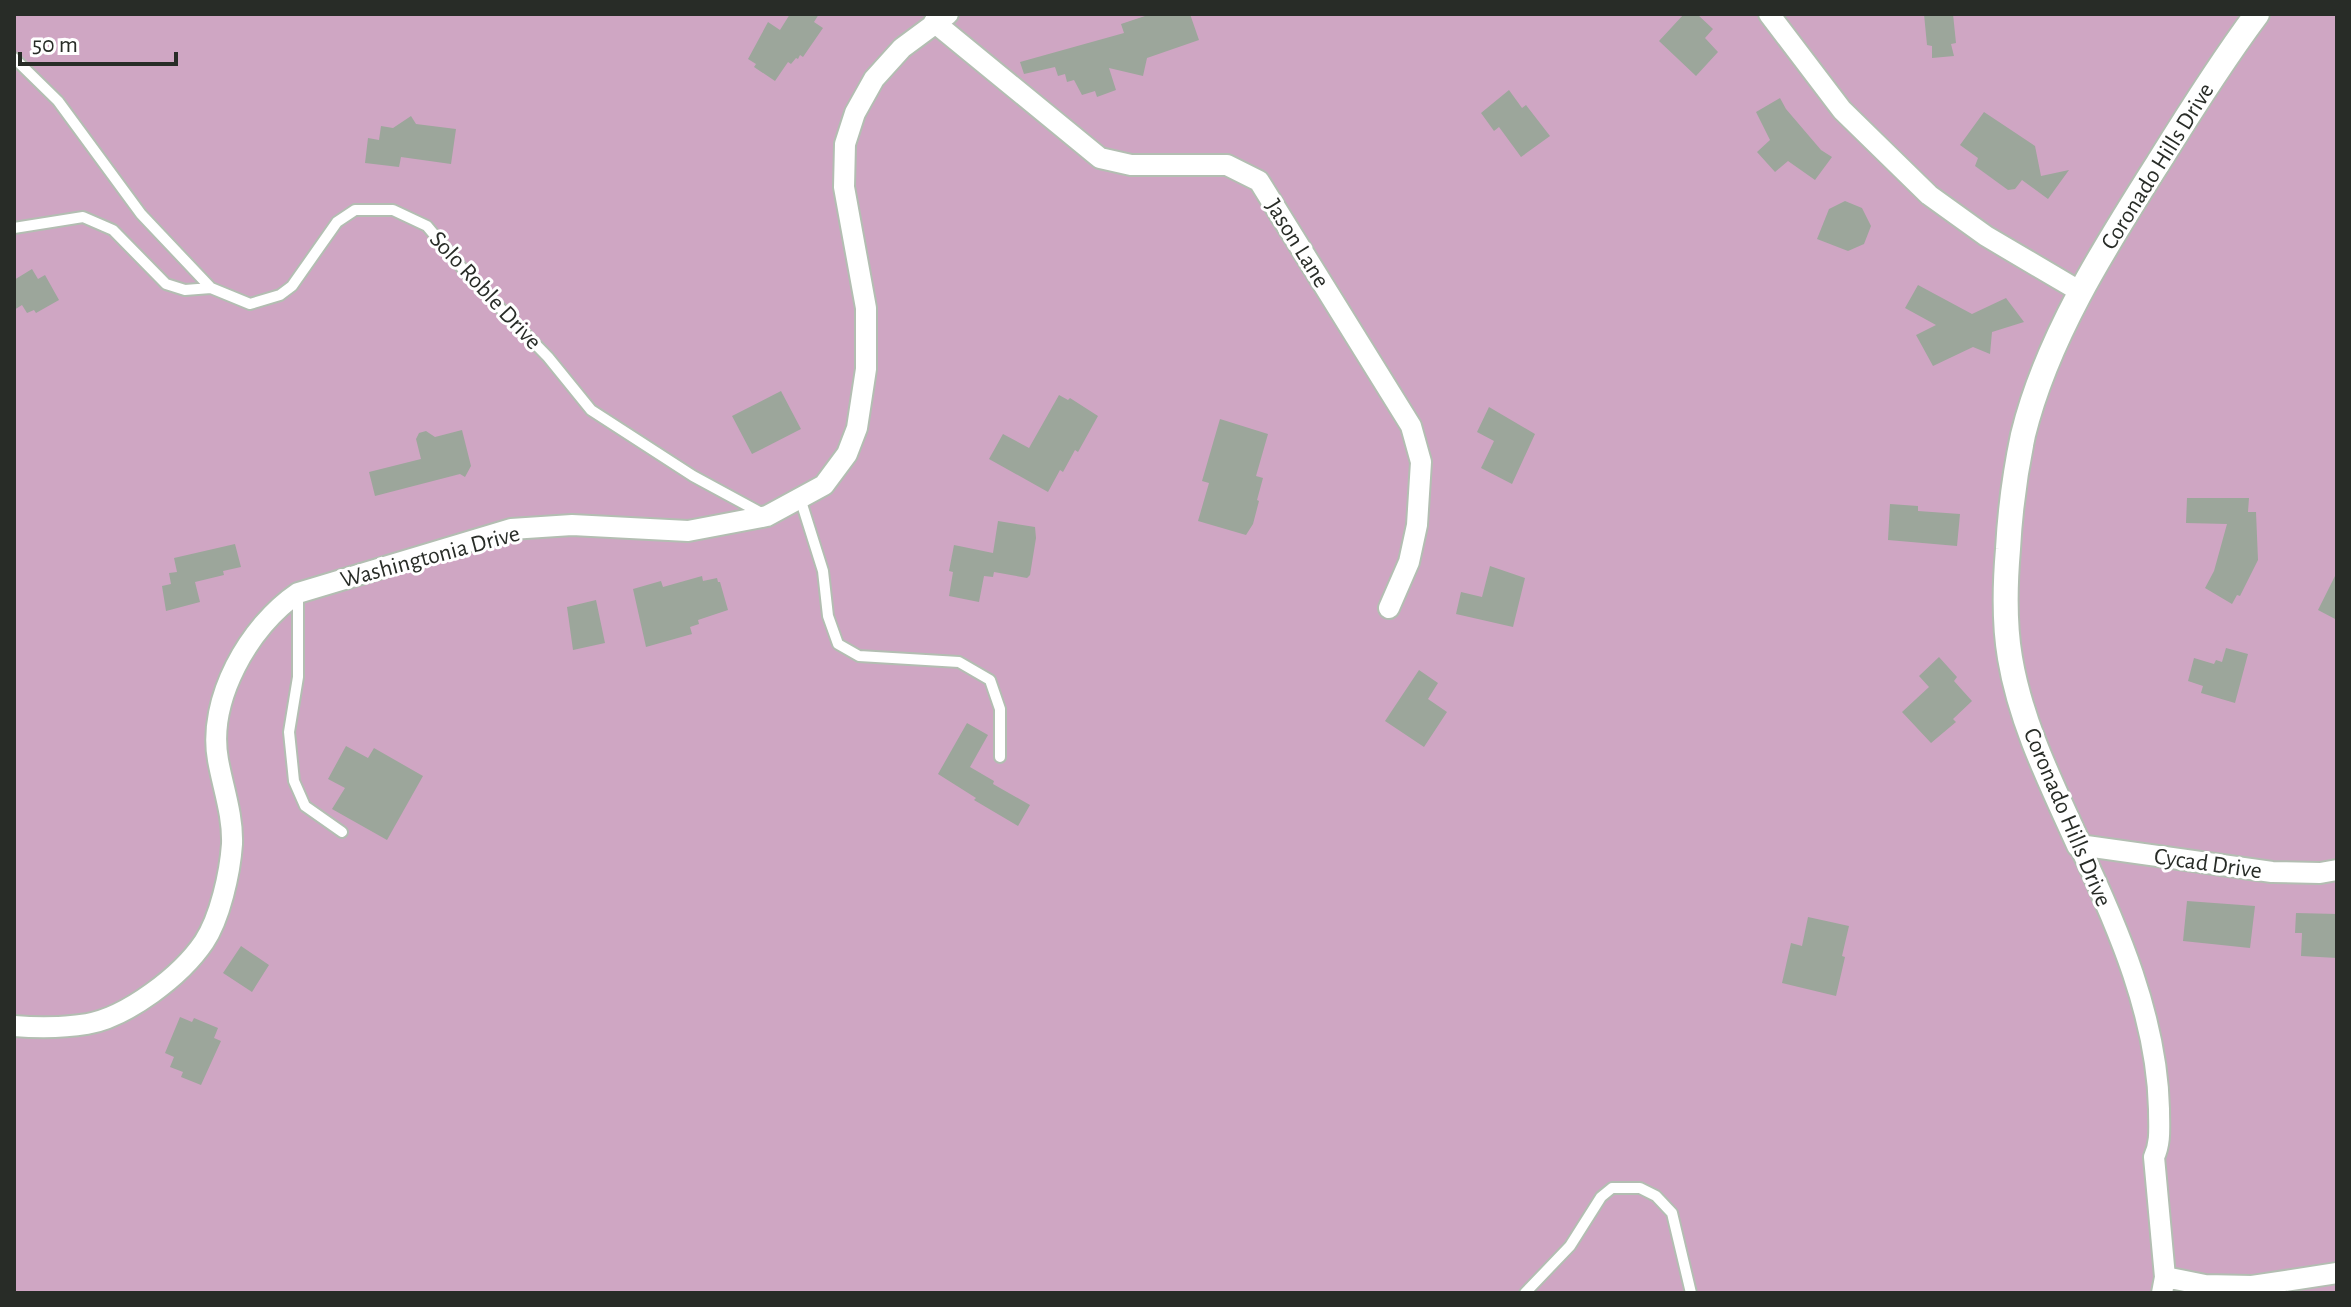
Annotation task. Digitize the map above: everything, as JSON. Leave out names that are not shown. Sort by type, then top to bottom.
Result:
[{"type":"street","points":[[1769,14],[1842,110],[1929,195],[1986,236],[2081,292]]},
{"type":"street","name":"Coronado Hills Drive","points":[[2164,1285],[2154,1157],[2159,1146],[2158,1092],[2148,1027],[2130,968],[2034,744],[2010,658],[2006,578],[2010,508],[2024,434],[2044,370],[2081,292],[2161,157],[2226,55],[2257,14]]},
{"type":"street","name":"Washingtonia Drive","points":[[14,1026],[42,1029],[90,1024],[126,1010],[157,991],[203,943],[220,908],[232,844],[228,801],[217,757],[218,714],[237,660],[268,618],[298,593],[511,529],[572,525],[688,531],[767,516],[824,485],[847,454],[857,428],[866,369],[866,308],[844,187],[845,144],[855,113],[874,79],[902,48],[941,18]]},
{"type":"street","name":"Jason Lane","points":[[941,18],[1100,158],[1131,165],[1227,165],[1259,181],[1411,426],[1421,462],[1417,525],[1409,562],[1389,608]]},
{"type":"street","name":"Cycad Drive","points":[[2079,845],[2272,872],[2320,873],[2337,870]]},
{"type":"street","points":[[2164,1285],[2252,1286],[2337,1273]]},
{"type":"lane","name":"Solo Roble Drive","points":[[14,58],[58,101],[141,214],[211,288],[250,304],[280,295],[292,286],[337,222],[355,210],[393,210],[427,226],[467,274],[548,357],[591,410],[693,476],[767,516]]},
{"type":"lane","points":[[14,228],[83,217],[113,230],[166,284],[185,290],[211,288]]},
{"type":"lane","points":[[800,498],[823,571],[828,616],[838,644],[859,656],[959,662],[990,680],[1000,709],[1000,757]]},
{"type":"lane","points":[[298,593],[298,677],[289,732],[294,781],[305,806],[342,832]]},
{"type":"lane","points":[[1525,1293],[1570,1246],[1601,1197],[1612,1188],[1640,1188],[1656,1196],[1672,1213],[1691,1293]]},
{"type":"shaded area","points":[[14,14],[2337,14],[2337,1293],[14,1293]]},
{"type":"building","points":[[790,14],[819,14],[814,22],[823,28],[803,57],[800,55],[791,64],[788,62],[775,81],[754,67],[756,64],[748,59],[768,22],[780,30]]},
{"type":"building","points":[[1151,14],[1190,14],[1199,40],[1147,58],[1143,76],[1109,68],[1116,90],[1097,97],[1095,91],[1082,95],[1074,80],[1067,82],[1065,74],[1058,76],[1055,67],[1024,74],[1020,62],[1124,33],[1121,24]]},
{"type":"building","points":[[1684,14],[1697,14],[1713,29],[1705,38],[1718,52],[1696,76],[1659,41]]},
{"type":"building","points":[[1924,14],[1953,14],[1956,43],[1951,44],[1954,56],[1932,58],[1932,46],[1927,45]]},
{"type":"building","points":[[1509,90],[1522,108],[1526,105],[1550,136],[1521,157],[1499,127],[1494,131],[1481,113]]},
{"type":"building","points":[[1780,98],[1821,150],[1832,157],[1815,180],[1788,161],[1775,172],[1757,152],[1770,140],[1756,112]]},
{"type":"building","points":[[1984,112],[2035,146],[2041,176],[2069,170],[2048,199],[2022,180],[2015,189],[2008,190],[1975,166],[1978,158],[1960,145]]},
{"type":"building","points":[[411,116],[416,124],[456,129],[451,164],[401,157],[399,167],[365,163],[368,138],[379,140],[381,126],[393,128]]},
{"type":"building","points":[[1845,201],[1862,208],[1871,226],[1864,244],[1848,251],[1817,239],[1829,209]]},
{"type":"building","points":[[32,269],[38,279],[45,275],[59,300],[36,313],[34,310],[27,313],[22,305],[14,310],[14,280]]},
{"type":"building","points":[[1918,285],[1972,314],[2006,298],[2024,322],[1992,332],[1990,354],[1973,347],[1933,366],[1916,335],[1936,325],[1905,308]]},
{"type":"building","points":[[781,391],[801,429],[752,454],[732,416]]},
{"type":"building","points":[[1059,395],[1068,400],[1070,398],[1098,416],[1078,452],[1075,450],[1063,472],[1060,470],[1048,492],[989,459],[1003,434],[1029,448]]},
{"type":"building","points":[[1489,407],[1535,434],[1512,484],[1481,468],[1494,441],[1477,432]]},
{"type":"building","points":[[1220,419],[1268,434],[1256,476],[1263,478],[1259,501],[1253,524],[1246,535],[1198,521],[1209,483],[1202,481]]},
{"type":"building","points":[[462,430],[471,466],[465,477],[460,474],[375,496],[369,472],[421,459],[416,439],[419,433],[426,431],[435,437]]},
{"type":"building","points":[[2187,498],[2249,498],[2248,512],[2256,512],[2258,560],[2240,596],[2237,595],[2232,604],[2205,588],[2214,571],[2227,524],[2186,523]]},
{"type":"building","points":[[1890,504],[1918,506],[1918,511],[1960,514],[1957,546],[1888,540]]},
{"type":"building","points":[[998,521],[1035,527],[1030,575],[1027,578],[994,572],[993,577],[984,576],[979,602],[949,596],[953,572],[949,571],[954,545],[993,553]]},
{"type":"building","points":[[235,544],[241,567],[195,582],[200,602],[166,611],[162,586],[171,584],[169,573],[177,572],[174,558]]},
{"type":"building","points":[[1490,566],[1525,578],[1513,627],[1456,614],[1461,592],[1482,597]]},
{"type":"building","points":[[2337,572],[2337,620],[2318,610]]},
{"type":"building","points":[[702,576],[703,581],[717,578],[728,610],[698,620],[699,624],[690,627],[692,634],[646,647],[633,589],[661,581],[663,587]]},
{"type":"building","points":[[596,600],[605,643],[573,650],[567,607]]},
{"type":"building","points":[[2226,648],[2248,654],[2235,703],[2201,693],[2203,686],[2188,681],[2194,658],[2214,664],[2216,660],[2222,662]]},
{"type":"building","points":[[1939,657],[1957,677],[1954,681],[1972,701],[1953,719],[1956,722],[1931,743],[1902,712],[1929,687],[1919,676]]},
{"type":"building","points":[[1419,670],[1438,683],[1428,699],[1447,712],[1424,747],[1385,721]]},
{"type":"building","points":[[967,723],[988,735],[970,767],[1030,805],[1018,826],[938,774]]},
{"type":"building","points":[[346,746],[368,758],[374,748],[423,776],[387,840],[332,809],[345,788],[328,779]]},
{"type":"building","points":[[2187,901],[2255,906],[2250,948],[2183,941]]},
{"type":"building","points":[[2296,913],[2337,914],[2337,958],[2301,956],[2302,933],[2295,933]]},
{"type":"building","points":[[1808,917],[1849,926],[1836,996],[1782,983],[1791,943],[1802,946]]},
{"type":"building","points":[[241,946],[269,965],[252,992],[223,973]]},
{"type":"building","points":[[180,1017],[192,1022],[194,1018],[218,1028],[214,1038],[221,1041],[201,1085],[181,1077],[183,1072],[170,1067],[174,1057],[165,1053]]}]
